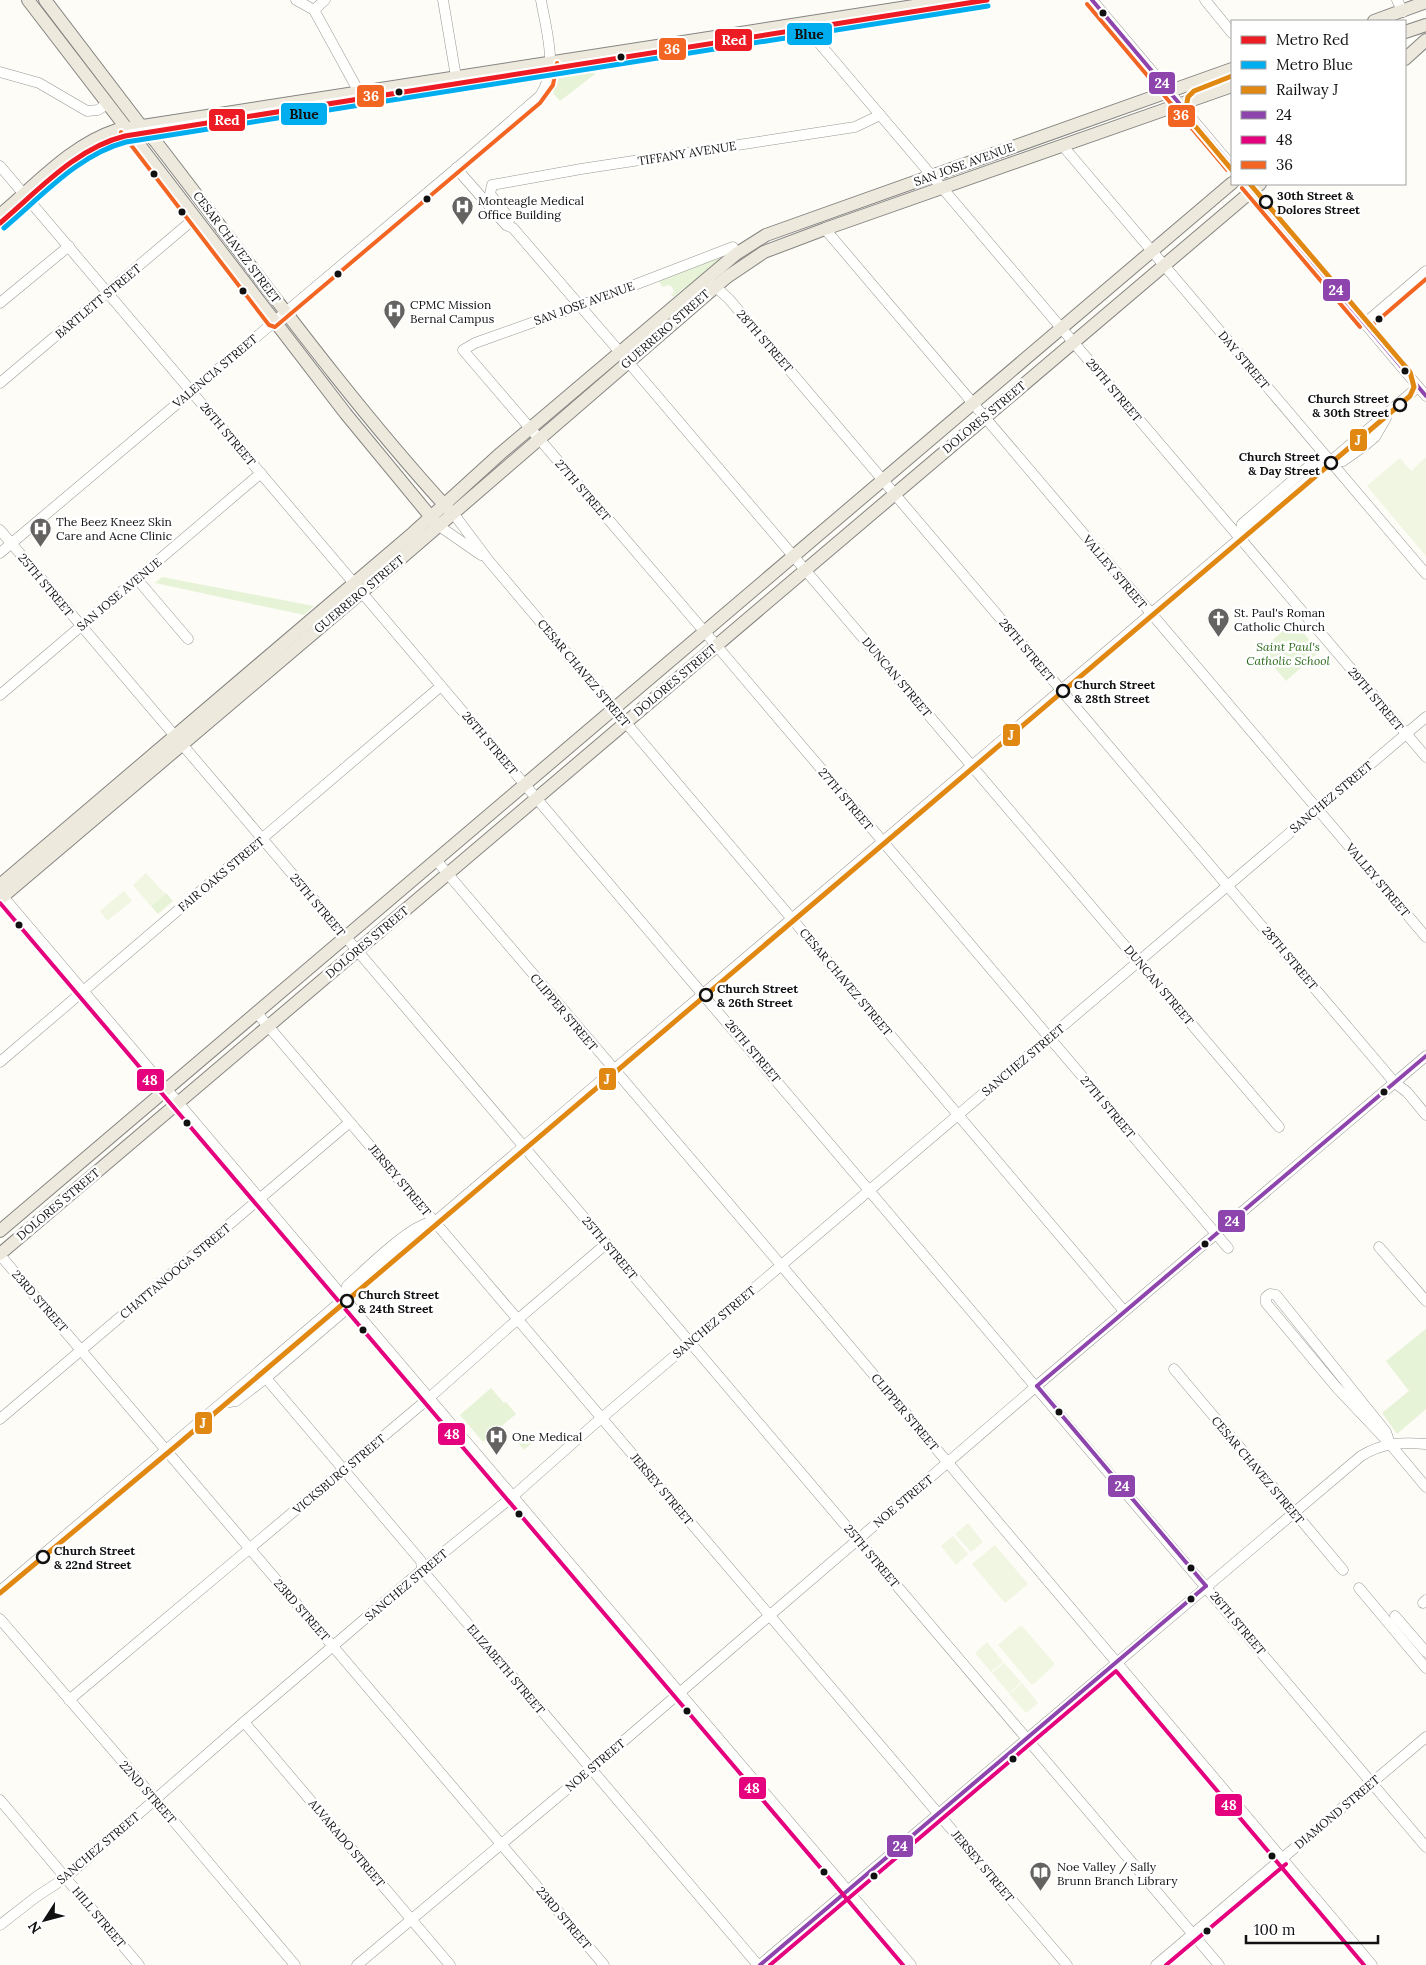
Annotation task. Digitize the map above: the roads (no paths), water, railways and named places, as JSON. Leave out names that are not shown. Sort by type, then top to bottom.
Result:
[{"type":"main road","name":"CESAR CHAVEZ STREET","points":[[28,0],[346,414],[435,522]]},
{"type":"main road","name":"CESAR CHAVEZ STREET","points":[[45,0],[320,357],[448,509]]},
{"type":"main road","points":[[0,215],[80,147],[98,137],[126,128],[952,0]]},
{"type":"main road","points":[[1380,20],[1403,16],[1424,2]]},
{"type":"main road","points":[[1406,32],[1426,24]]},
{"type":"main road","points":[[1406,58],[1426,40]]},
{"type":"main road","name":"SAN JOSE AVENUE","points":[[705,278],[736,254],[766,236],[931,175],[1231,69]]},
{"type":"main road","name":"SAN JOSE AVENUE","points":[[716,286],[764,252],[941,187],[1231,86]]},
{"type":"main road","name":"DOLORES STREET","points":[[0,1231],[1231,184]]},
{"type":"main road","name":"DOLORES STREET","points":[[0,1254],[1164,265],[1253,186]]},
{"type":"main road","name":"GUERRERO STREET","points":[[448,509],[539,439],[705,278]]},
{"type":"main road","name":"GUERRERO STREET","points":[[1,893],[435,522],[530,428],[716,286]]},
{"type":"street","points":[[296,0],[313,6],[359,92]]},
{"type":"street","points":[[313,6],[325,0]]},
{"type":"street","points":[[443,0],[456,77]]},
{"type":"street","name":"VALENCIA STREET","points":[[0,553],[536,99],[544,90],[548,80],[550,62],[541,0]]},
{"type":"street","points":[[1092,0],[1231,165]]},
{"type":"street","points":[[1205,0],[1231,32]]},
{"type":"street","points":[[1397,0],[1403,16]]},
{"type":"street","name":"29TH STREET","points":[[802,23],[1426,757]]},
{"type":"street","points":[[0,72],[39,83],[87,111],[98,110],[108,104]]},
{"type":"street","name":"TIFFANY AVENUE","points":[[492,185],[581,169],[855,127],[880,115]]},
{"type":"street","name":"DAY STREET","points":[[1062,146],[1426,574]]},
{"type":"street","name":"26TH STREET","points":[[0,166],[704,993],[1426,1847]]},
{"type":"street","name":"DUNCAN STREET","points":[[456,168],[506,224],[513,228],[624,357],[1280,1127]]},
{"type":"street","name":"DUNCAN STREET","points":[[492,185],[490,194],[511,220],[513,228]]},
{"type":"street","points":[[1253,186],[1426,396]]},
{"type":"street","name":"BARTLETT STREET","points":[[0,383],[195,218]]},
{"type":"street","name":"VALLEY STREET","points":[[825,229],[1426,937]]},
{"type":"street","points":[[0,304],[68,246]]},
{"type":"street","name":"SAN JOSE AVENUE","points":[[463,350],[475,343],[733,247]]},
{"type":"street","points":[[1365,323],[1426,271]]},
{"type":"street","name":"28TH STREET","points":[[705,278],[729,299],[1395,1083],[1407,1092],[1426,1115]]},
{"type":"street","name":"27TH STREET","points":[[463,350],[1228,1248]]},
{"type":"street","points":[[0,1591],[222,1403],[236,1401],[263,1374],[342,1313],[344,1299],[1418,387]]},
{"type":"street","name":"SAN JOSE AVENUE","points":[[0,695],[261,473]]},
{"type":"street","name":"CESAR CHAVEZ STREET","points":[[448,509],[489,561],[1124,1311]]},
{"type":"street","name":"CESAR CHAVEZ STREET","points":[[435,522],[489,561]]},
{"type":"street","name":"25TH STREET","points":[[0,530],[1219,1965]]},
{"type":"street","points":[[136,579],[188,639]]},
{"type":"street","name":"FAIR OAKS STREET","points":[[0,1062],[441,686]]},
{"type":"street","name":"SANCHEZ STREET","points":[[0,1925],[36,1896],[65,1878],[422,1570],[512,1497],[690,1342],[1426,717]]},
{"type":"street","name":"CLIPPER STREET","points":[[436,860],[1372,1965]]},
{"type":"street","points":[[1,893],[910,1965]]},
{"type":"street","name":"JERSEY STREET","points":[[257,1012],[1067,1965]]},
{"type":"street","name":"NOE STREET","points":[[357,1965],[500,1843],[591,1769],[1124,1311],[1426,1056]]},
{"type":"street","name":"CHATTANOOGA STREET","points":[[0,1420],[350,1122]]},
{"type":"street","name":"VICKSBURG STREET","points":[[69,1700],[429,1398],[606,1244]]},
{"type":"street","points":[[1379,1247],[1426,1301]]},
{"type":"street","name":"23RD STREET","points":[[0,1254],[604,1965]]},
{"type":"street","points":[[1390,1444],[1386,1432],[1276,1295],[1270,1294],[1266,1297],[1266,1303],[1337,1388],[1390,1444],[1426,1487]]},
{"type":"street","points":[[1302,1346],[1311,1338]]},
{"type":"street","name":"CESAR CHAVEZ STREET","points":[[1174,1369],[1343,1570]]},
{"type":"street","name":"ELIZABETH STREET","points":[[263,1374],[421,1561],[422,1570],[759,1965]]},
{"type":"street","points":[[759,1965],[1361,1456],[1378,1446],[1409,1442],[1426,1444]]},
{"type":"street","points":[[1359,1588],[1426,1668]]},
{"type":"street","points":[[1395,1616],[1426,1652]]},
{"type":"street","name":"22ND STREET","points":[[0,1619],[156,1799],[295,1965]]},
{"type":"street","name":"ALVARADO STREET","points":[[244,1722],[450,1965]]},
{"type":"street","name":"DIAMOND STREET","points":[[1156,1965],[1426,1737]]},
{"type":"street","name":"HILL STREET","points":[[0,1800],[140,1965]]},
{"type":"tram line","points":[[1410,372],[1426,394]]},
{"type":"tram line","points":[[1394,405],[1413,392],[1426,395]]},
{"type":"metro line","name":"Red","points":[[0,223],[74,160],[90,150],[125,136],[987,0]]},
{"type":"metro line","name":"Blue","points":[[4,228],[76,166],[92,156],[126,142],[988,6]]},
{"type":"rail line","name":"J","points":[[1231,76],[1194,91],[1188,97],[1186,108],[1190,120],[1231,169]]},
{"type":"rail line","name":"J","points":[[0,1593],[176,1446],[1410,396],[1414,387],[1410,372],[1251,185]]},
{"type":"place","name":"30th Street & Dolores Street","points":[[1266,202]]},
{"type":"place","name":"Monteagle Medical Office Building","points":[[462,226]]},
{"type":"place","name":"CPMC Mission Bernal Campus","points":[[394,330]]},
{"type":"place","name":"Church Street & 30th Street","points":[[1400,405]]},
{"type":"place","name":"Church Street & Day Street","points":[[1331,463]]},
{"type":"place","name":"The Beez Kneez Skin Care and Acne Clinic","points":[[40,547]]},
{"type":"place","name":"St. Paul's Roman Catholic Church","points":[[1218,638]]},
{"type":"place","name":"Church Street & 28th Street","points":[[1063,691]]},
{"type":"place","name":"Church Street & 26th Street","points":[[706,995]]},
{"type":"place","name":"Church Street & 24th Street","points":[[347,1301]]},
{"type":"place","name":"One Medical","points":[[496,1455]]},
{"type":"place","name":"Church Street & 22nd Street","points":[[43,1557]]},
{"type":"place","name":"Noe Valley / Sally Brunn Branch Library","points":[[1041,1892]]},
{"type":"park label","name":"Saint Paul's Catholic School","points":[[1288,653]]}]
